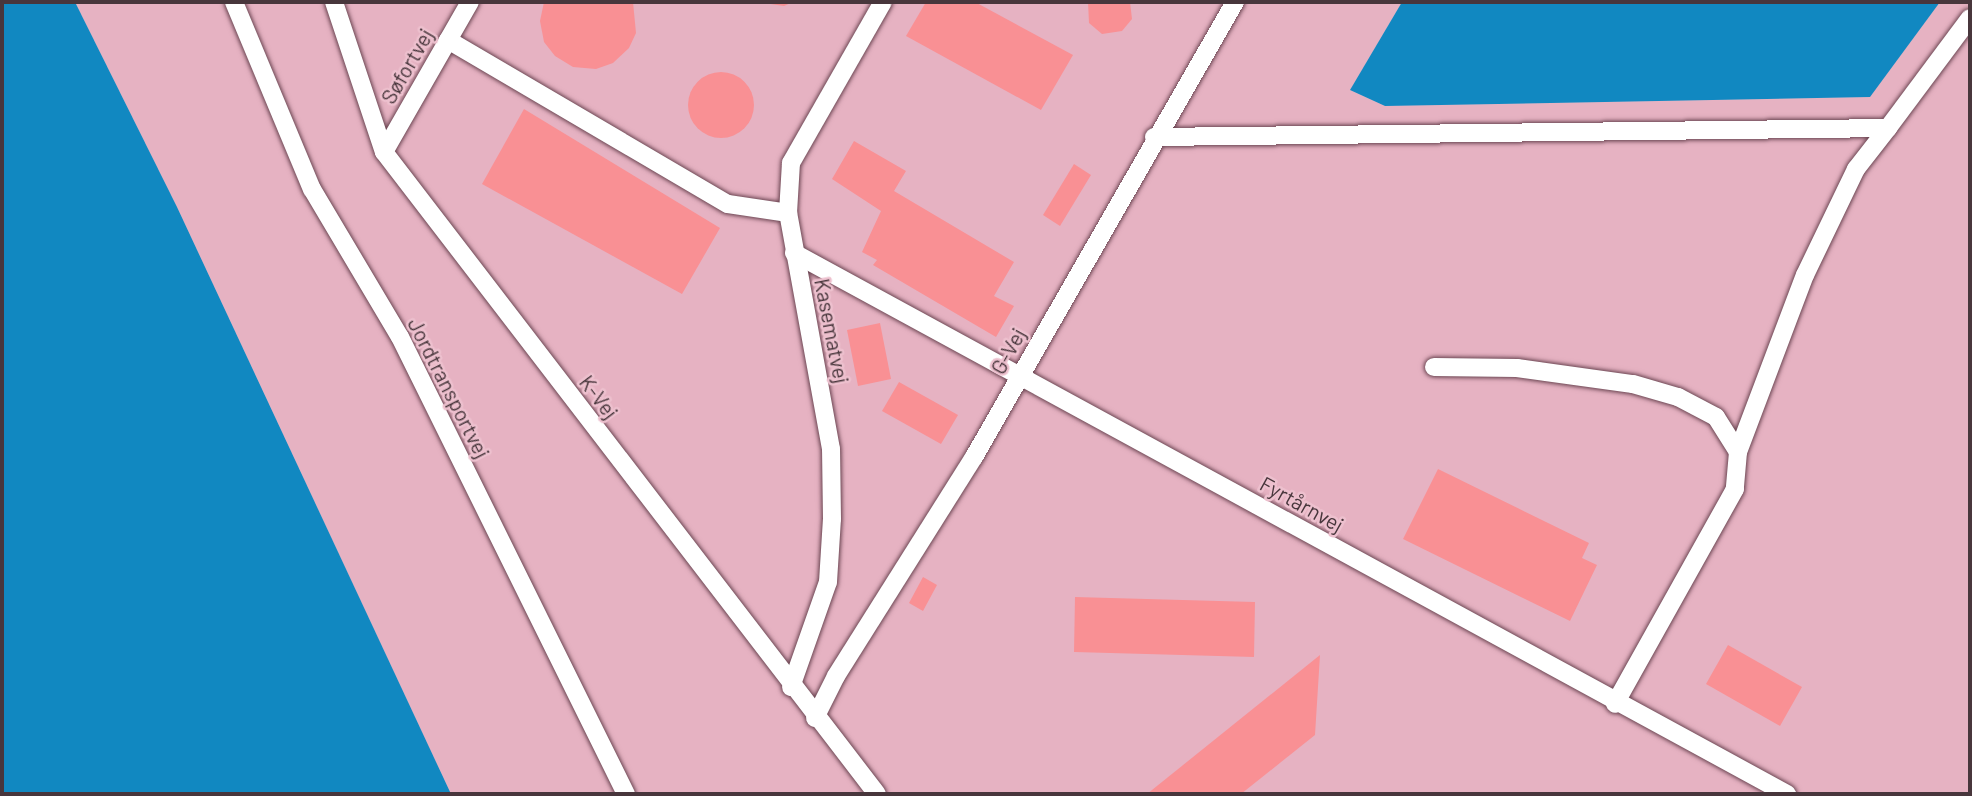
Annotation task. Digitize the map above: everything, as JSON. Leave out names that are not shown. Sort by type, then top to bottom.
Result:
[{"type":"lane","name":"Jordtransportvej","points":[[234,2],[312,189],[400,337],[626,794]]},
{"type":"lane","name":"K-Vej","points":[[334,2],[384,152],[791,687],[877,794]]},
{"type":"lane","name":"Søfortvej","points":[[384,152],[470,2]]},
{"type":"lane","name":"Kasematvej","points":[[791,687],[816,626],[828,582],[832,519],[831,449],[788,213],[791,163],[883,2]]},
{"type":"lane","name":"G-Vej","points":[[815,718],[836,676],[974,457],[1154,137],[1235,2]]},
{"type":"lane","points":[[1615,704],[1735,489],[1738,452],[1805,275],[1856,169],[1970,18]]},
{"type":"lane","points":[[448,40],[728,204],[788,213]]},
{"type":"lane","points":[[1154,137],[1888,128]]},
{"type":"lane","name":"Fyrtårnvej","points":[[794,253],[1615,704],[1787,794]]},
{"type":"lane","points":[[1434,367],[1517,368],[1633,384],[1667,393],[1716,417],[1738,452]]},
{"type":"shaded area","points":[[75,2],[1402,2],[1350,90],[1385,106],[1869,97],[1940,2],[1970,2],[1970,794],[451,794],[177,207]]},
{"type":"water","points":[[2,2],[75,2],[177,207],[451,794],[2,794]]},
{"type":"water","points":[[1402,2],[1940,2],[1870,97],[1385,106],[1350,90]]},
{"type":"building","points":[[544,2],[633,2],[636,33],[629,48],[613,63],[596,69],[573,67],[555,56],[544,42],[540,21]]},
{"type":"building","points":[[756,2],[793,2],[784,6]]},
{"type":"building","points":[[926,2],[975,2],[1073,55],[1041,110],[906,36]]},
{"type":"building","points":[[1088,2],[1130,2],[1132,19],[1122,31],[1102,34],[1089,23]]},
{"type":"building","points":[[721,72],[734,75],[744,82],[751,92],[754,105],[751,118],[744,128],[734,135],[721,138],[708,135],[698,128],[691,118],[688,105],[691,92],[698,82],[708,75]]},
{"type":"building","points":[[524,109],[720,228],[682,294],[482,184]]},
{"type":"building","points":[[854,141],[906,171],[894,191],[1014,262],[994,296],[1014,306],[996,337],[873,265],[877,260],[862,252],[881,211],[832,179]]},
{"type":"building","points":[[1074,164],[1091,175],[1060,226],[1043,215]]},
{"type":"building","points":[[880,323],[891,379],[858,386],[847,330]]},
{"type":"building","points":[[899,382],[958,415],[941,444],[882,411]]},
{"type":"building","points":[[1438,469],[1589,543],[1582,558],[1597,565],[1570,621],[1403,539]]},
{"type":"building","points":[[923,577],[937,585],[923,611],[909,603]]},
{"type":"building","points":[[1075,597],[1255,602],[1254,657],[1074,652]]},
{"type":"building","points":[[1728,645],[1802,687],[1780,726],[1706,684]]},
{"type":"building","points":[[1320,655],[1315,735],[1241,794],[1147,794]]}]
